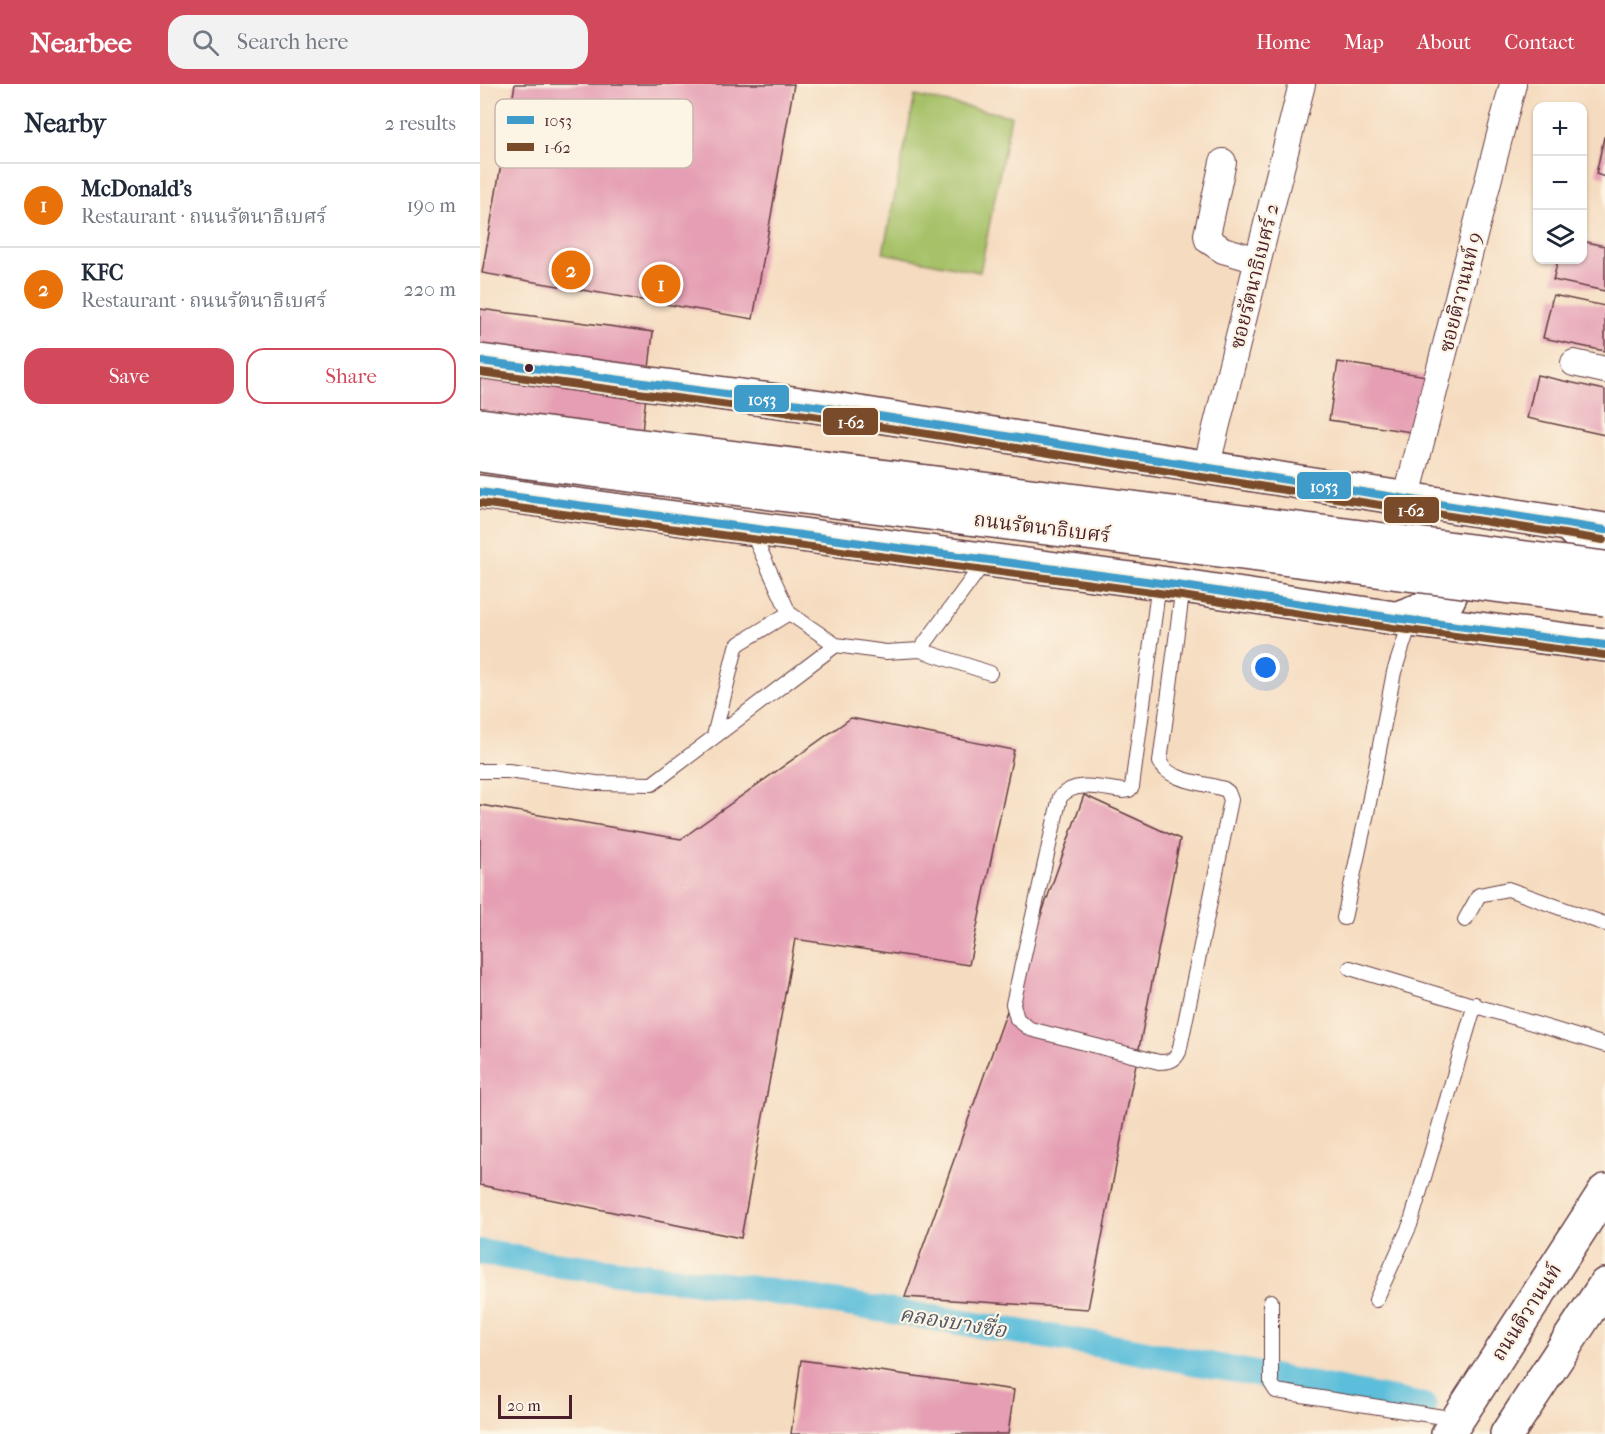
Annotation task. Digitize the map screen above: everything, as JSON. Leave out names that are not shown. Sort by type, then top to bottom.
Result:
[{"type":"main road","points":[[480,361],[815,406],[1605,531]]},
{"type":"main road","name":"ถนนรัตนาธิเบศร์","points":[[480,425],[530,447],[1605,599]]},
{"type":"main road","name":"ถนนรัตนาธิเบศร์","points":[[480,455],[530,447],[1605,568]]},
{"type":"main road","name":"ถนนรัตนาธิเบศร์","points":[[480,492],[1171,584],[1402,619],[1605,645]]},
{"type":"main road","points":[[1402,619],[1448,600],[1466,562],[1452,523],[1410,501]]},
{"type":"main road","points":[[1568,524],[1605,563]]},
{"type":"main road","name":"ถนนติวานนท์","points":[[1452,1426],[1605,1191]]},
{"type":"main road","points":[[1507,1434],[1605,1285]]},
{"type":"street","name":"ซอยรัตนาธิเบศร์ 2","points":[[1206,468],[1302,84]]},
{"type":"street","name":"ซอยติวานนท์ 9","points":[[1410,501],[1513,84]]},
{"type":"street","points":[[1223,162],[1207,235],[1208,240],[1223,250],[1258,260]]},
{"type":"street","points":[[1574,363],[1605,370]]},
{"type":"lane","points":[[751,529],[789,613],[836,645],[886,652],[920,650],[990,673]]},
{"type":"lane","points":[[920,650],[986,559]]},
{"type":"lane","points":[[1171,584],[1160,762],[1170,774],[1224,789],[1231,800],[1179,1052],[1170,1061],[1159,1062],[1030,1029],[1017,1019],[1013,1004],[1060,797],[1068,789],[1079,786],[1124,791],[1132,787],[1171,584]]},
{"type":"lane","points":[[714,736],[736,647],[789,613]]},
{"type":"lane","points":[[1344,918],[1367,813],[1402,619]]},
{"type":"lane","points":[[480,771],[508,771],[596,783],[652,784],[836,645]]},
{"type":"lane","points":[[1465,920],[1479,895],[1508,889],[1605,924]]},
{"type":"lane","points":[[1350,968],[1605,1045]]},
{"type":"lane","points":[[1376,1300],[1410,1225],[1475,1004]]},
{"type":"lane","points":[[1271,1301],[1271,1383],[1278,1392],[1452,1426]]},
{"type":"green space","points":[[915,96],[1011,116],[980,272],[883,253]]},
{"type":"building","points":[[515,84],[794,84],[753,319],[482,273],[500,168],[693,168],[693,99],[512,99]]},
{"type":"building","points":[[1605,137],[1605,177],[1596,174]]},
{"type":"building","points":[[1587,242],[1605,246],[1605,291],[1553,280],[1557,264],[1587,264]]},
{"type":"building","points":[[1553,295],[1605,306],[1605,351],[1543,338]]},
{"type":"building","points":[[480,309],[653,332],[641,441],[480,419]]},
{"type":"building","points":[[1338,362],[1427,376],[1418,433],[1329,420]]},
{"type":"building","points":[[1537,375],[1605,390],[1605,435],[1527,418]]},
{"type":"building","points":[[851,718],[1014,750],[969,965],[795,939],[741,1238],[480,1185],[480,805],[681,839]]},
{"type":"building","points":[[1084,795],[1180,839],[1088,1309],[905,1297]]},
{"type":"building","points":[[801,1360],[1014,1390],[1008,1434],[791,1434]]},
{"type":"waterway","name":"คลองบางซื่อ","points":[[480,1252],[545,1263],[748,1288],[1125,1349],[1424,1406]]},
{"type":"transit line","name":"1053","points":[[480,361],[815,406],[1605,530]]},
{"type":"transit line","name":"1-62","points":[[480,372],[813,416],[1603,540]]},
{"type":"transit line","name":"1053","points":[[480,492],[1605,645]]},
{"type":"transit line","name":"1-62","points":[[480,503],[1182,596],[1393,628],[1604,655]]},
{"type":"place","name":"KFC","points":[[571,270]]},
{"type":"place","name":"McDonald's","points":[[661,284]]}]
